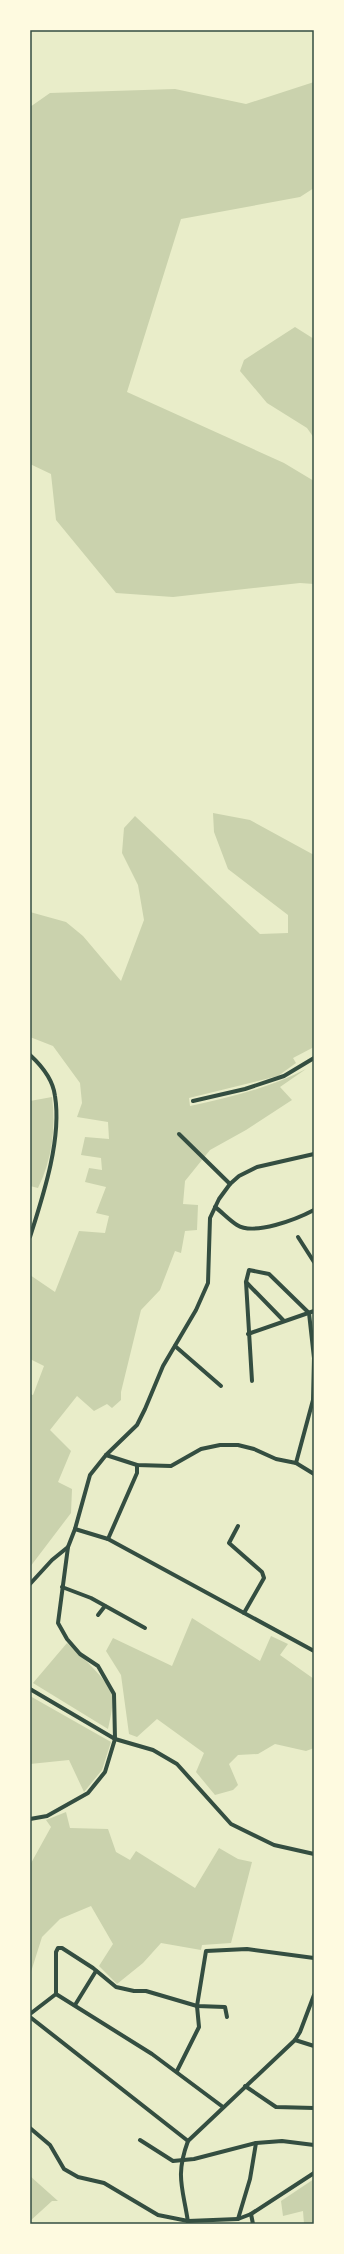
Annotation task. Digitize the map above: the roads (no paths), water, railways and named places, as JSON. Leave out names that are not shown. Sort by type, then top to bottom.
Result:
[{"type":"street","points":[[30,1055],[42,1066],[56,1096],[56,1140],[30,1237]]},
{"type":"street","points":[[193,1100],[245,1089],[284,1076],[314,1058]]},
{"type":"street","points":[[180,1134],[230,1184]]},
{"type":"street","points":[[30,1819],[47,1816],[88,1793],[105,1772],[115,1739],[114,1694],[98,1666],[80,1654],[67,1639],[58,1623],[68,1547],[76,1529],[90,1474],[106,1455],[137,1425],[146,1410],[163,1366],[196,1310],[208,1283],[210,1218],[215,1207],[230,1184],[239,1176],[257,1167],[314,1154]]},
{"type":"street","points":[[215,1207],[237,1225],[248,1228],[270,1226],[314,1210]]},
{"type":"street","points":[[298,1237],[314,1262]]},
{"type":"street","points":[[252,1381],[246,1282],[249,1270],[269,1274],[309,1313],[314,1358],[313,1400],[296,1463]]},
{"type":"street","points":[[246,1282],[284,1321]]},
{"type":"street","points":[[248,1334],[314,1311]]},
{"type":"street","points":[[176,1346],[221,1386]]},
{"type":"street","points":[[106,1455],[137,1465],[171,1466],[201,1449],[220,1445],[244,1446],[276,1459],[296,1463],[314,1474]]},
{"type":"street","points":[[108,1539],[137,1473],[137,1465]]},
{"type":"street","points":[[238,1526],[229,1543],[262,1572],[264,1578],[244,1613]]},
{"type":"street","points":[[76,1529],[108,1539],[314,1651]]},
{"type":"street","points":[[30,1584],[52,1560],[68,1547]]},
{"type":"street","points":[[62,1587],[91,1598],[145,1628]]},
{"type":"street","points":[[98,1615],[105,1606]]},
{"type":"street","points":[[30,1689],[115,1739],[153,1750],[177,1764],[231,1824],[274,1845],[314,1854]]},
{"type":"street","points":[[56,1994],[56,1952],[58,1948],[62,1948],[96,1971],[116,1987],[134,1991],[146,1991],[197,2006],[227,2008],[227,2017]]},
{"type":"street","points":[[178,2071],[199,2027],[197,2006],[206,1951],[247,1949],[314,1958]]},
{"type":"street","points":[[74,2005],[96,1971]]},
{"type":"street","points":[[56,1994],[178,2071],[223,2107]]},
{"type":"street","points":[[56,1994],[30,2015],[188,2141]]},
{"type":"street","points":[[188,2223],[180,2180],[180,2161],[188,2141],[295,2040],[300,2032],[314,1994]]},
{"type":"street","points":[[295,2040],[314,2046]]},
{"type":"street","points":[[245,2086],[276,2107],[314,2108]]},
{"type":"street","points":[[30,2128],[50,2145],[64,2169],[78,2177],[104,2183],[158,2215],[188,2223],[238,2219],[251,2214],[314,2173]]},
{"type":"street","points":[[140,2140],[173,2161],[180,2161],[256,2143],[282,2141],[314,2145]]},
{"type":"street","points":[[238,2219],[250,2180],[256,2143]]},
{"type":"street","points":[[251,2214],[253,2224]]}]
